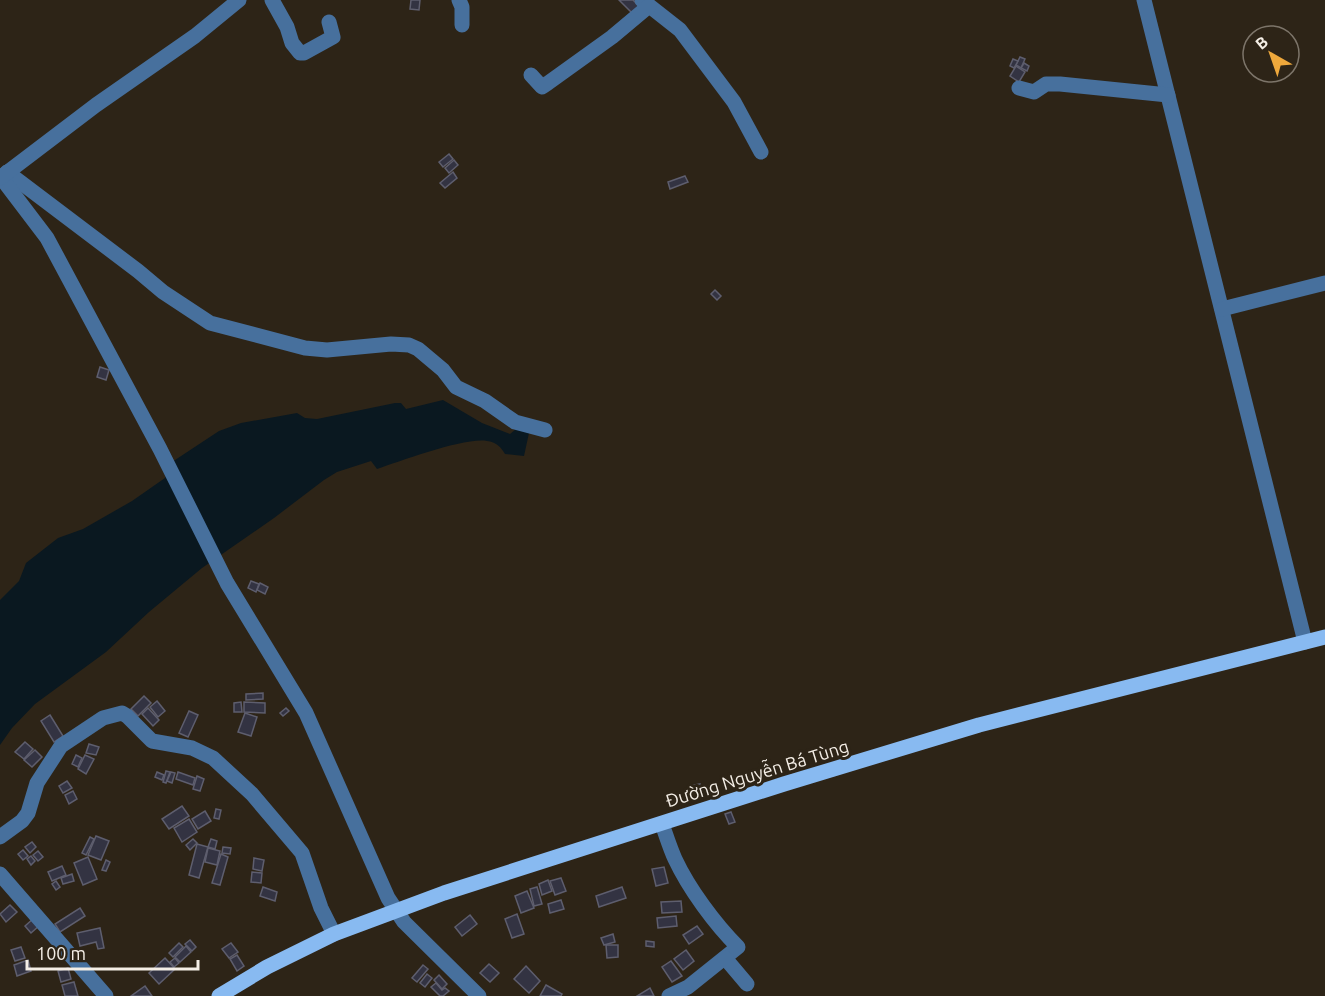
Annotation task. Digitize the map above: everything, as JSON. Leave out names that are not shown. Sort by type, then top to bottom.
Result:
[{"type":"main road","name":"Đường Nguyễn Bá Tùng","points":[[219,996],[267,967],[334,934],[396,910],[666,822],[979,725],[1325,637]]},
{"type":"street","points":[[2,176],[96,105],[195,36],[238,0]]},
{"type":"street","points":[[272,0],[292,43],[300,53],[333,37],[329,22]]},
{"type":"street","points":[[459,0],[462,7],[462,25]]},
{"type":"street","points":[[1144,0],[1305,642]]},
{"type":"street","points":[[531,75],[542,87],[612,37],[645,3],[680,30],[734,102],[761,152]]},
{"type":"street","points":[[1019,88],[1034,92],[1046,84],[1060,84],[1168,95]]},
{"type":"street","points":[[2,176],[138,271],[162,292],[214,324],[305,348],[327,350],[391,344],[409,345],[418,349],[443,370],[456,387],[485,402],[515,422],[545,430]]},
{"type":"street","points":[[2,176],[47,238],[160,449],[226,583],[306,713],[396,910],[404,922],[479,996]]},
{"type":"street","points":[[1222,309],[1325,283]]},
{"type":"street","points":[[0,837],[22,821],[28,813],[37,783],[61,746],[103,718],[122,713],[152,741],[192,748],[213,758],[252,794],[302,853],[321,908],[334,934]]},
{"type":"street","points":[[666,822],[674,857],[683,874],[709,912],[738,947],[688,987],[669,996]]},
{"type":"street","points":[[0,874],[106,996]]},
{"type":"street","points":[[725,958],[747,984]]},
{"type":"shaded area","points":[[443,400],[482,423],[510,434],[516,429],[529,433],[524,456],[505,454],[493,442],[477,441],[433,450],[377,469],[371,461],[337,472],[202,568],[106,652],[35,704],[12,728],[0,745],[0,600],[19,581],[26,563],[58,538],[83,529],[132,501],[165,478],[172,462],[219,431],[241,423],[297,413],[305,418],[317,419],[395,403],[401,403],[406,409]]},
{"type":"building","points":[[411,0],[420,0],[419,10],[410,9]]},
{"type":"building","points":[[619,0],[633,0],[639,6],[632,13]]},
{"type":"building","points":[[1020,57],[1025,59],[1021,68],[1016,65]]},
{"type":"building","points":[[1013,59],[1018,61],[1014,68],[1010,66]]},
{"type":"building","points":[[1024,63],[1029,66],[1027,71],[1021,68]]},
{"type":"building","points":[[1016,66],[1025,72],[1019,82],[1010,76]]},
{"type":"building","points":[[449,154],[453,159],[443,167],[439,162]]},
{"type":"building","points":[[454,160],[458,165],[449,173],[445,168]]},
{"type":"building","points":[[453,172],[457,178],[445,188],[440,183]]},
{"type":"building","points":[[685,176],[688,182],[670,189],[668,182]]},
{"type":"building","points":[[715,290],[721,296],[717,300],[711,294]]},
{"type":"building","points":[[100,367],[109,370],[106,380],[97,377]]},
{"type":"building","points":[[251,581],[259,584],[256,592],[248,588]]},
{"type":"building","points":[[260,583],[268,587],[265,594],[257,590]]},
{"type":"building","points":[[263,693],[263,699],[246,700],[246,694]]},
{"type":"building","points":[[144,696],[151,703],[138,716],[131,709]]},
{"type":"building","points":[[157,701],[165,711],[158,717],[150,707]]},
{"type":"building","points":[[241,702],[242,712],[234,712],[234,703]]},
{"type":"building","points":[[244,702],[265,703],[265,713],[244,712]]},
{"type":"building","points":[[148,708],[159,720],[153,726],[142,714]]},
{"type":"building","points":[[286,708],[289,711],[283,716],[280,713]]},
{"type":"building","points":[[189,711],[198,715],[188,737],[179,733]]},
{"type":"building","points":[[245,713],[257,717],[251,736],[238,732]]},
{"type":"building","points":[[50,715],[63,736],[54,742],[41,721]]},
{"type":"building","points":[[25,742],[33,749],[24,759],[15,752]]},
{"type":"building","points":[[89,744],[99,747],[96,755],[86,753]]},
{"type":"building","points":[[35,750],[42,757],[32,767],[24,760]]},
{"type":"building","points":[[76,755],[82,758],[78,767],[72,764]]},
{"type":"building","points":[[85,755],[94,759],[86,774],[78,769]]},
{"type":"building","points":[[166,771],[170,772],[166,783],[163,782]]},
{"type":"building","points":[[157,772],[164,775],[162,780],[155,777]]},
{"type":"building","points":[[171,772],[175,773],[172,783],[167,781]]},
{"type":"building","points":[[178,772],[195,778],[193,785],[176,779]]},
{"type":"building","points":[[197,776],[204,779],[200,791],[193,789]]},
{"type":"building","points":[[67,781],[72,788],[63,793],[59,786]]},
{"type":"building","points":[[700,784],[702,792],[692,794],[690,786]]},
{"type":"building","points":[[73,791],[77,799],[69,804],[65,795]]},
{"type":"building","points":[[182,806],[189,816],[169,829],[162,819]]},
{"type":"building","points":[[216,809],[221,810],[219,819],[214,818]]},
{"type":"building","points":[[205,811],[211,821],[198,829],[192,819]]},
{"type":"building","points":[[731,812],[735,822],[729,824],[725,814]]},
{"type":"building","points":[[189,819],[197,832],[182,842],[174,828]]},
{"type":"building","points":[[96,836],[109,841],[101,860],[88,855]]},
{"type":"building","points":[[90,837],[94,839],[86,855],[82,853]]},
{"type":"building","points":[[193,839],[197,843],[190,850],[186,845]]},
{"type":"building","points":[[211,839],[217,841],[215,849],[208,847]]},
{"type":"building","points":[[32,842],[36,847],[30,853],[25,847]]},
{"type":"building","points":[[197,844],[208,847],[199,878],[189,875]]},
{"type":"building","points":[[223,847],[231,848],[230,854],[222,853]]},
{"type":"building","points":[[208,848],[220,851],[217,865],[205,862]]},
{"type":"building","points":[[23,850],[28,856],[23,860],[18,854]]},
{"type":"building","points":[[38,851],[43,857],[38,861],[33,855]]},
{"type":"building","points":[[221,854],[228,857],[220,885],[212,883]]},
{"type":"building","points":[[31,856],[35,861],[31,865],[27,859]]},
{"type":"building","points":[[88,857],[97,879],[83,885],[74,863]]},
{"type":"building","points":[[254,858],[264,860],[262,871],[253,869]]},
{"type":"building","points":[[106,860],[110,862],[106,871],[102,870]]},
{"type":"building","points":[[62,866],[66,875],[52,881],[48,872]]},
{"type":"building","points":[[664,867],[668,883],[656,886],[652,869]]},
{"type":"building","points":[[252,872],[262,873],[261,883],[251,882]]},
{"type":"building","points":[[72,874],[74,881],[63,884],[61,878]]},
{"type":"building","points":[[561,878],[566,891],[555,895],[550,881]]},
{"type":"building","points":[[548,880],[552,891],[542,895],[539,884]]},
{"type":"building","points":[[56,881],[60,887],[56,890],[52,884]]},
{"type":"building","points":[[263,887],[277,892],[275,901],[260,896]]},
{"type":"building","points":[[537,887],[542,904],[534,906],[530,889]]},
{"type":"building","points":[[622,887],[626,898],[599,907],[596,896]]},
{"type":"building","points":[[527,891],[534,908],[521,913],[515,896]]},
{"type":"building","points":[[561,900],[564,909],[550,913],[548,904]]},
{"type":"building","points":[[681,901],[682,912],[662,913],[661,902]]},
{"type":"building","points":[[10,905],[17,912],[6,922],[0,914]]},
{"type":"building","points":[[80,908],[85,916],[60,932],[55,924]]},
{"type":"building","points":[[517,914],[524,934],[512,938],[505,919]]},
{"type":"building","points":[[470,915],[477,924],[462,936],[455,927]]},
{"type":"building","points":[[676,916],[677,926],[658,928],[657,918]]},
{"type":"building","points":[[34,918],[40,925],[31,933],[25,926]]},
{"type":"building","points":[[697,926],[703,934],[689,944],[683,935]]},
{"type":"building","points":[[100,928],[104,948],[98,949],[96,942],[80,946],[77,933]]},
{"type":"building","points":[[613,934],[615,942],[604,945],[601,938]]},
{"type":"building","points":[[190,940],[196,947],[192,951],[185,944]]},
{"type":"building","points":[[646,941],[654,942],[654,947],[646,946]]},
{"type":"building","points":[[179,943],[183,947],[173,957],[169,953]]},
{"type":"building","points":[[231,943],[238,952],[229,958],[222,949]]},
{"type":"building","points":[[606,945],[618,945],[618,957],[607,958]]},
{"type":"building","points":[[186,946],[191,952],[180,962],[175,957]]},
{"type":"building","points":[[21,947],[25,958],[15,961],[11,950]]},
{"type":"building","points":[[686,950],[694,961],[683,970],[674,959]]},
{"type":"building","points":[[237,955],[244,966],[237,971],[230,959]]},
{"type":"building","points":[[165,958],[175,969],[159,984],[149,973]]},
{"type":"building","points":[[175,958],[179,963],[174,967],[170,962]]},
{"type":"building","points":[[28,960],[31,971],[17,976],[14,965]]},
{"type":"building","points":[[671,961],[682,976],[672,982],[662,967]]},
{"type":"building","points":[[489,964],[499,973],[490,982],[480,973]]},
{"type":"building","points":[[423,965],[428,969],[417,982],[412,978]]},
{"type":"building","points":[[526,966],[540,981],[529,993],[514,979]]},
{"type":"building","points":[[68,968],[71,979],[61,982],[58,971]]},
{"type":"building","points":[[427,974],[432,978],[425,987],[420,983]]},
{"type":"building","points":[[439,975],[447,984],[442,989],[434,980]]},
{"type":"building","points":[[74,982],[78,996],[65,996],[62,985]]},
{"type":"building","points":[[436,983],[442,990],[445,988],[449,991],[440,996],[431,987]]},
{"type":"building","points":[[546,985],[562,994],[561,996],[540,996]]},
{"type":"building","points":[[145,986],[152,996],[131,996]]},
{"type":"building","points":[[650,988],[654,996],[637,996]]}]
